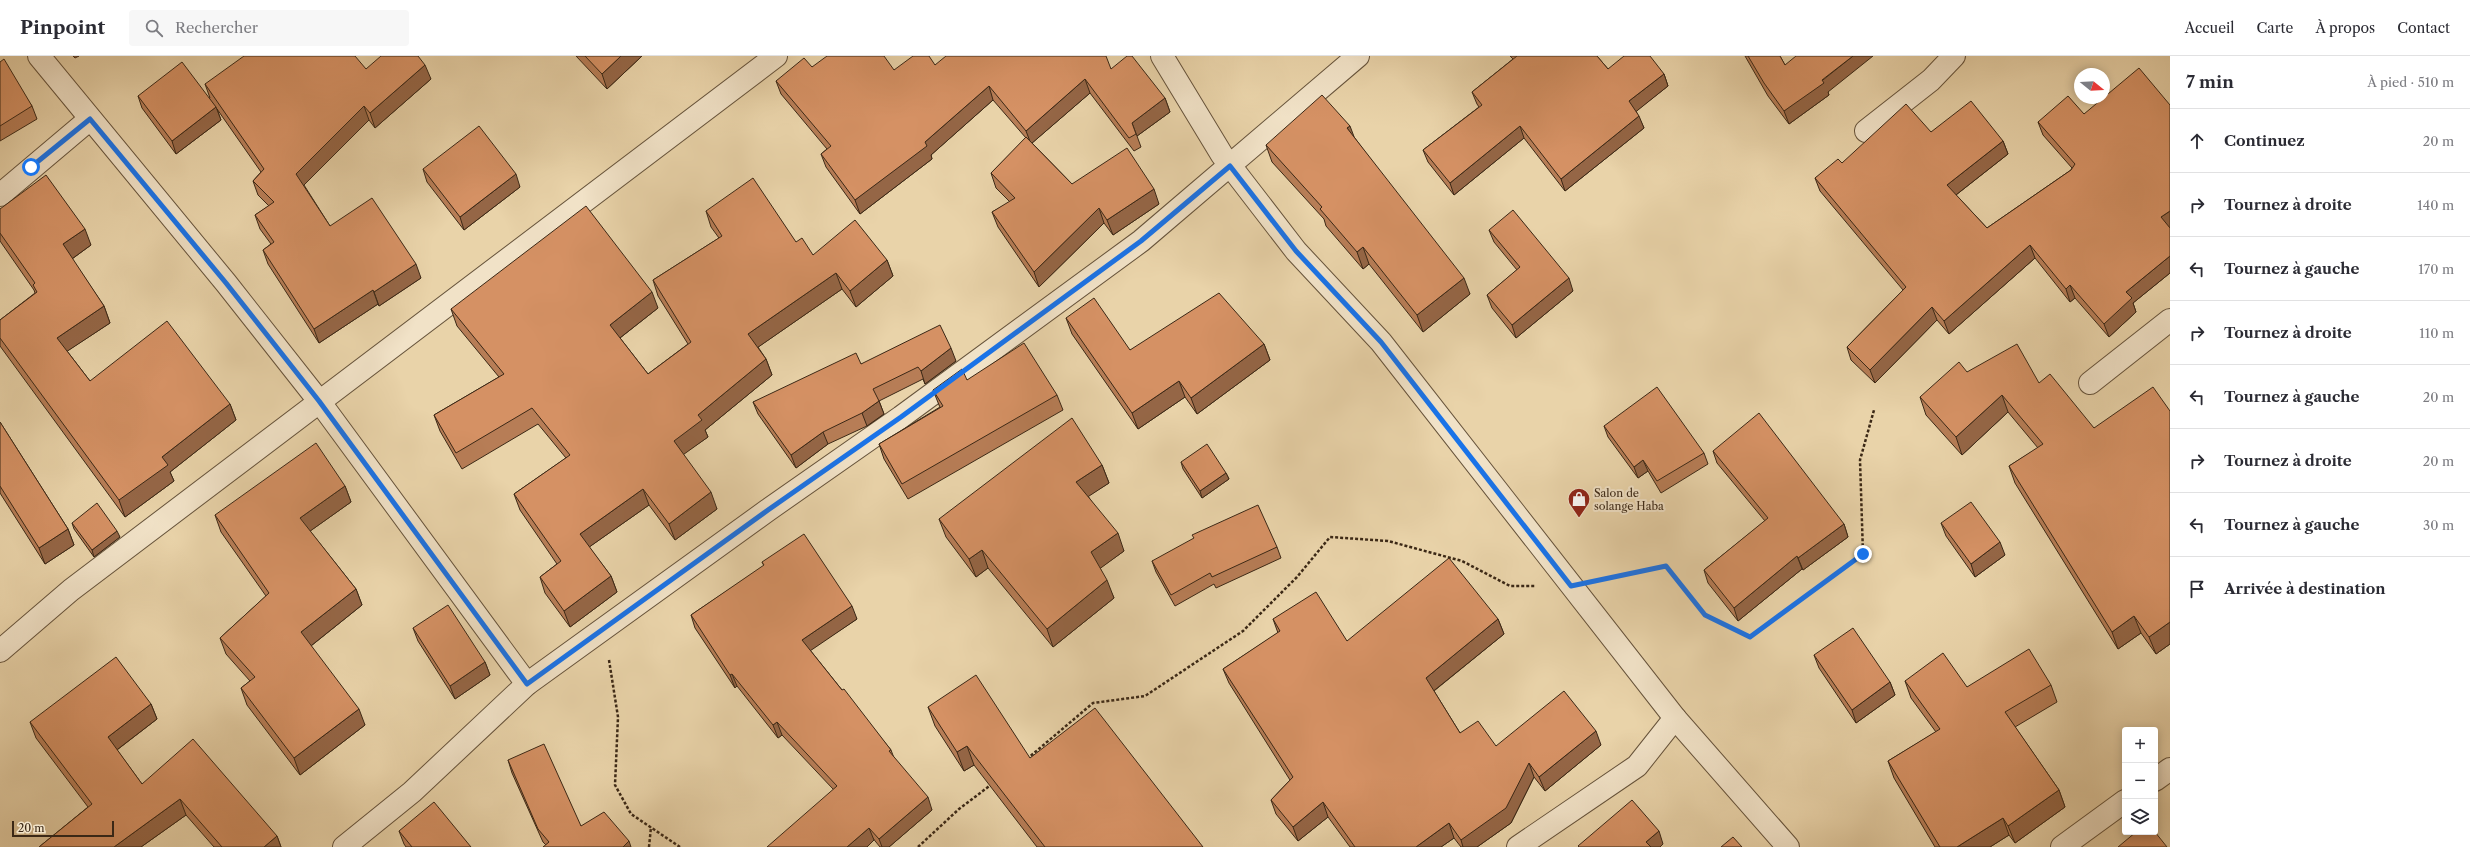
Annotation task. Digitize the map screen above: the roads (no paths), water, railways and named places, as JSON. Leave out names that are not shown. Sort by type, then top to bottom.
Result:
[{"type":"street","points":[[39,56],[226,283],[319,401],[527,684]]},
{"type":"street","points":[[0,651],[71,590],[776,56]]},
{"type":"street","points":[[1162,56],[1230,166],[1296,251],[1381,342],[1675,718],[1788,847]]},
{"type":"street","points":[[344,847],[412,792],[527,684],[768,510],[901,417],[1141,241],[1358,56]]},
{"type":"street","points":[[1866,131],[1931,80],[1954,56]]},
{"type":"street","points":[[0,195],[90,119]]},
{"type":"street","points":[[2090,383],[2170,320]]},
{"type":"street","points":[[1518,847],[1637,766],[1675,718]]},
{"type":"street","points":[[2158,778],[2170,769]]},
{"type":"street","points":[[2062,847],[2122,804]]},
{"type":"place","name":"Salon de solange Haba","points":[[1579,518]]}]
